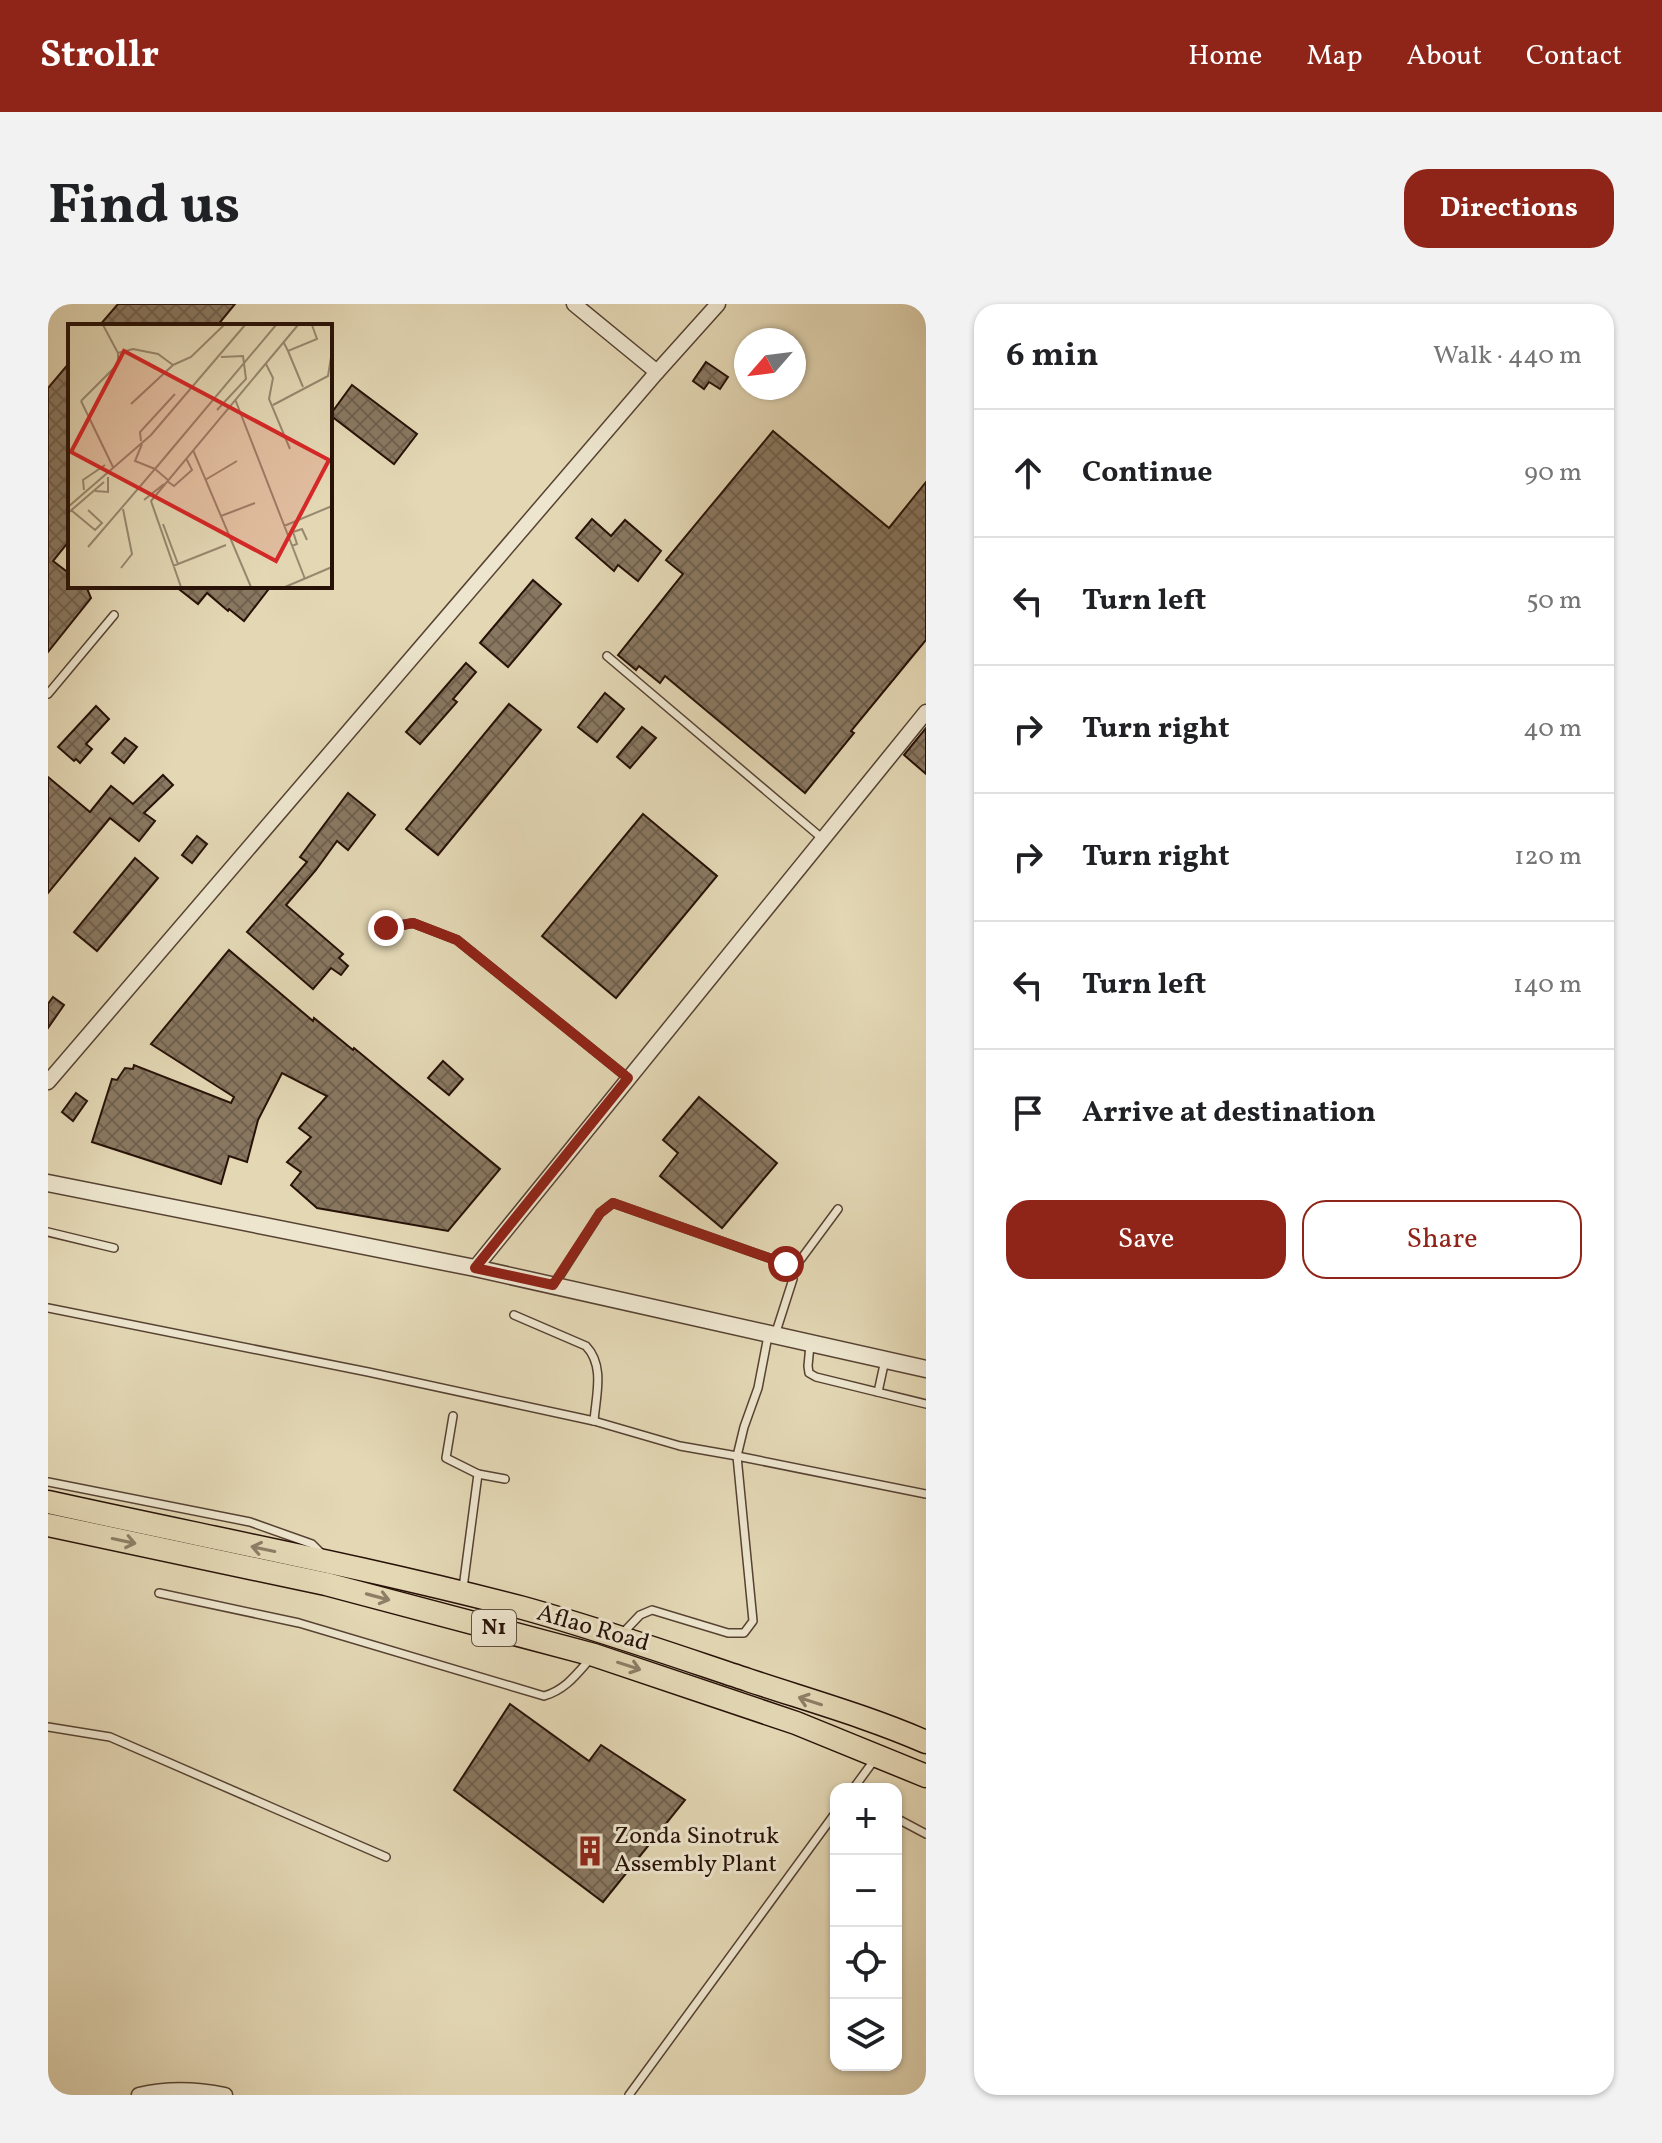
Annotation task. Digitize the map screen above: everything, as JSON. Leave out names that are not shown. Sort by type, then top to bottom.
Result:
[{"type":"highway","name":"Aflao Road","points":[[48,1502],[523,1608],[926,1739]]},
{"type":"highway","name":"Aflao Road","points":[[48,1525],[326,1584],[594,1655],[796,1723],[926,1776]]},
{"type":"street","points":[[574,304],[657,372]]},
{"type":"street","points":[[48,1082],[718,304]]},
{"type":"street","points":[[475,1268],[926,712]]},
{"type":"street","points":[[48,1183],[475,1268],[926,1369]]},
{"type":"street","points":[[139,2095],[182,2089],[225,2095]]},
{"type":"lane","points":[[48,694],[114,615]]},
{"type":"lane","points":[[607,656],[823,839]]},
{"type":"lane","points":[[386,928],[413,923],[457,940],[628,1078]]},
{"type":"lane","points":[[553,1285],[600,1213],[613,1203],[786,1264],[792,1271],[793,1279],[772,1334],[737,1456],[753,1621],[744,1633],[728,1633],[652,1610],[640,1615],[619,1637]]},
{"type":"lane","points":[[789,1268],[801,1259],[838,1209]]},
{"type":"lane","points":[[48,1232],[114,1248]]},
{"type":"lane","points":[[48,1308],[594,1421],[680,1446],[926,1494]]},
{"type":"lane","points":[[514,1315],[586,1346],[593,1355],[598,1367],[594,1421]]},
{"type":"lane","points":[[810,1343],[809,1373],[816,1377],[926,1404]]},
{"type":"lane","points":[[878,1392],[885,1360]]},
{"type":"lane","points":[[453,1416],[446,1458],[478,1474],[505,1479]]},
{"type":"lane","points":[[462,1594],[478,1474]]},
{"type":"lane","points":[[48,1482],[250,1522],[312,1544],[331,1563]]},
{"type":"lane","points":[[159,1593],[299,1623],[544,1696],[564,1687],[594,1655]]},
{"type":"lane","points":[[48,1727],[110,1737],[386,1857]]},
{"type":"lane","points":[[858,1783],[878,1756]]},
{"type":"lane","points":[[629,2095],[830,1820]]},
{"type":"lane","points":[[902,1821],[926,1834]]},
{"type":"building","points":[[118,304],[235,304],[219,324],[101,324]]},
{"type":"building","points":[[706,362],[728,377],[720,389],[709,382],[704,389],[693,381]]},
{"type":"building","points":[[68,364],[68,542],[53,561],[68,572],[68,588],[87,588],[91,598],[48,652],[48,388]]},
{"type":"building","points":[[352,385],[417,434],[394,464],[332,417]]},
{"type":"building","points":[[773,431],[889,528],[926,482],[926,640],[805,793],[665,676],[660,683],[639,666],[636,670],[618,655],[683,574],[666,560]]},
{"type":"building","points":[[592,519],[611,536],[625,520],[661,551],[638,581],[618,565],[614,571],[576,538]]},
{"type":"building","points":[[533,580],[561,604],[508,667],[480,643]]},
{"type":"building","points":[[178,588],[269,588],[244,621],[207,593],[198,604]]},
{"type":"building","points":[[466,663],[476,672],[453,699],[457,702],[420,744],[406,732]]},
{"type":"building","points":[[605,693],[624,709],[597,742],[578,727]]},
{"type":"building","points":[[509,704],[541,730],[438,855],[406,829]]},
{"type":"building","points":[[96,706],[109,719],[86,744],[92,749],[80,763],[76,759],[74,761],[58,747]]},
{"type":"building","points":[[642,727],[656,738],[630,768],[617,757]]},
{"type":"building","points":[[926,728],[926,774],[904,755]]},
{"type":"building","points":[[125,738],[137,747],[124,763],[112,753]]},
{"type":"building","points":[[163,775],[173,785],[144,813],[155,821],[139,841],[110,818],[48,893],[48,777],[90,812],[111,786],[133,804]]},
{"type":"building","points":[[348,793],[375,815],[348,850],[337,841],[286,905],[343,954],[339,958],[348,966],[341,975],[331,968],[313,989],[247,932],[307,862],[300,857]]},
{"type":"building","points":[[643,814],[717,876],[616,998],[542,936]]},
{"type":"building","points":[[197,836],[207,844],[192,863],[182,855]]},
{"type":"building","points":[[135,858],[158,878],[97,951],[74,932]]},
{"type":"building","points":[[229,950],[313,1021],[314,1018],[354,1048],[500,1169],[448,1231],[317,1208],[291,1185],[301,1172],[287,1162],[311,1137],[299,1128],[327,1096],[282,1073],[258,1120],[247,1162],[229,1156],[221,1184],[92,1142],[112,1079],[117,1080],[125,1068],[133,1069],[134,1065],[231,1103],[234,1097],[151,1044]]},
{"type":"building","points":[[53,997],[64,1005],[48,1028],[48,1004]]},
{"type":"building","points":[[443,1061],[463,1079],[449,1095],[428,1078]]},
{"type":"building","points":[[76,1093],[87,1101],[73,1121],[62,1112]]},
{"type":"building","points":[[699,1097],[777,1163],[722,1228],[660,1176],[678,1153],[663,1140]]},
{"type":"building","name":"Zonda Sinotruk Assembly Plant","points":[[510,1704],[589,1761],[601,1745],[685,1800],[603,1902],[454,1790]]},
{"type":"place","name":"Zonda Sinotruk Assembly Plant","points":[[590,1851]]},
{"type":"route","points":[[386,928],[413,923],[457,940],[628,1078],[475,1268],[553,1285],[600,1213],[613,1203],[786,1264]]}]
